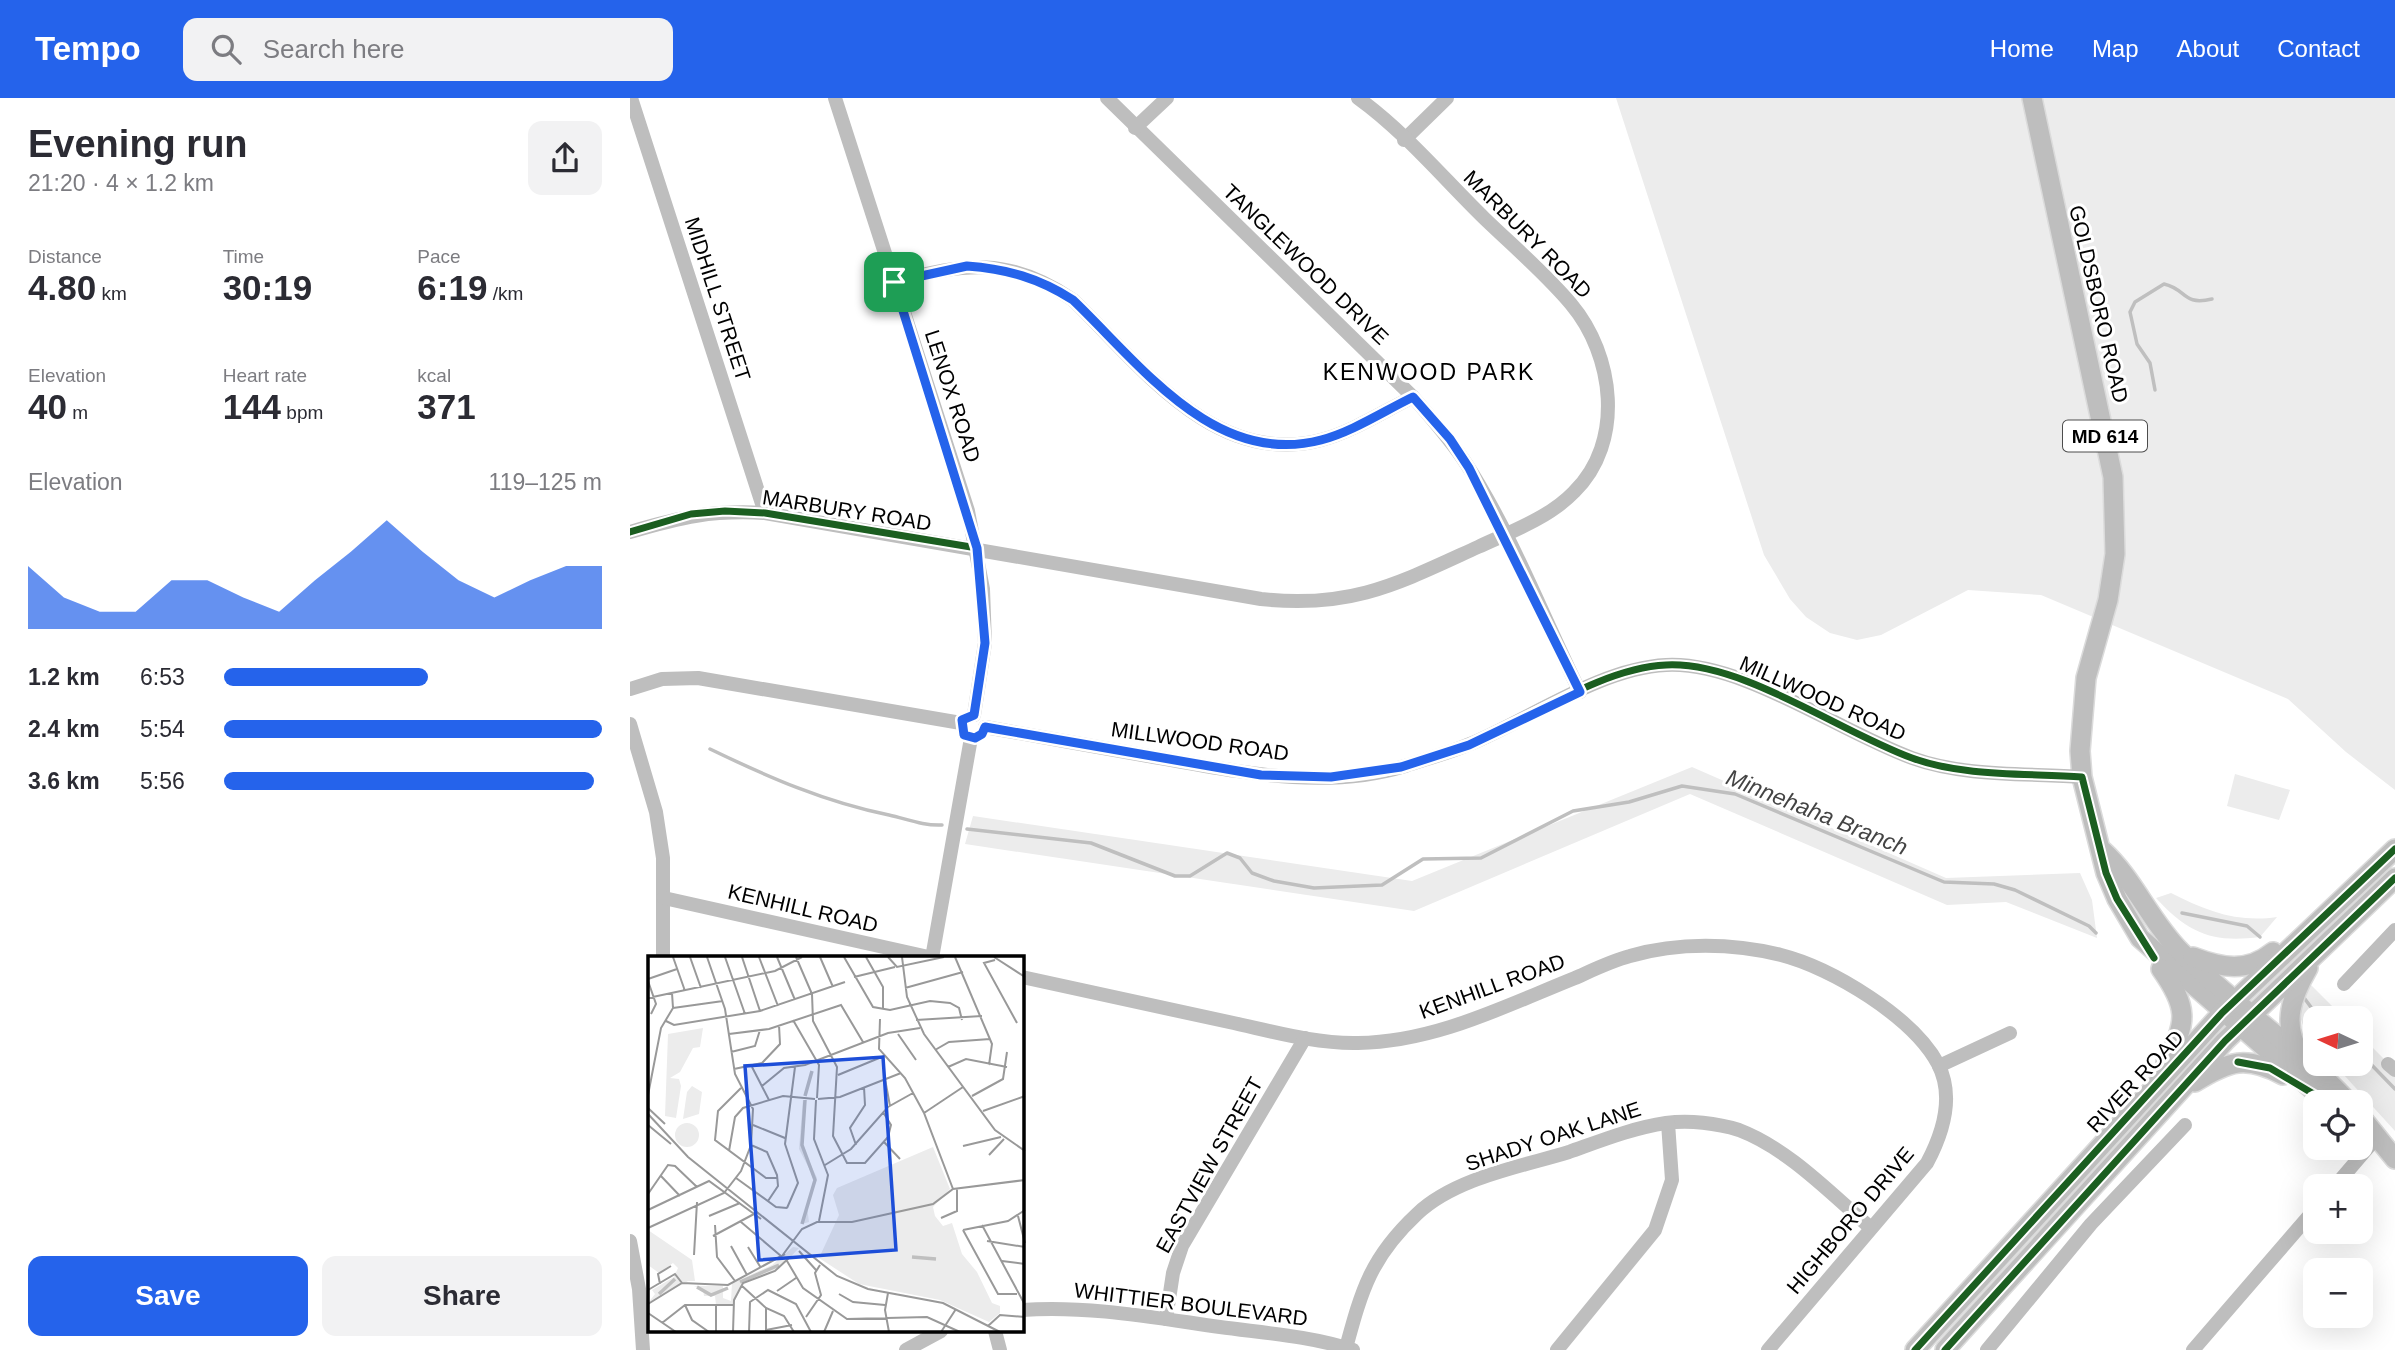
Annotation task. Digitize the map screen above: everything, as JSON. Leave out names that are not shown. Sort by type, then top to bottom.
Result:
[{"type":"main road","name":"GOLDSBORO ROAD","points":[[2032,98],[2045,168],[2108,448],[2115,497],[2117,526],[2112,582],[2087,678],[2081,721],[2082,777],[2103,851],[2106,873],[2117,899],[2140,938],[2229,1006]]},
{"type":"main road","name":"RIVER ROAD","points":[[1914,1350],[2229,1006],[2395,849]]},
{"type":"main road","name":"GOLDSBORO ROAD","points":[[2103,851],[2118,864],[2140,902],[2181,952],[2229,1006],[2312,1090]]},
{"type":"main road","name":"RIVER ROAD","points":[[1945,1350],[2245,1021],[2395,878]]},
{"type":"main road","points":[[2181,952],[2225,968],[2246,966],[2268,956],[2320,920]]},
{"type":"main road","points":[[2126,1116],[2161,1072],[2179,1039],[2183,1018],[2179,995],[2140,938]]},
{"type":"main road","points":[[2302,1058],[2293,1043],[2290,1013],[2292,999],[2317,952]]},
{"type":"main road","name":"GOLDSBORO ROAD","points":[[2245,1021],[2302,1058],[2335,1090]]},
{"type":"main road","points":[[2176,1094],[2225,1065],[2248,1062],[2270,1068],[2307,1090]]},
{"type":"main road","points":[[2373,1136],[2395,1159]]},
{"type":"street","name":"MIDHILL STREET","points":[[631,98],[765,513]]},
{"type":"street","name":"LENOX ROAD","points":[[835,98],[977,548],[985,643],[974,715]]},
{"type":"street","name":"TANGLEWOOD DRIVE","points":[[1107,98],[1413,397],[1450,439],[1469,468],[1504,535],[1580,692]]},
{"type":"street","points":[[1135,128],[1167,98]]},
{"type":"street","name":"MARBURY ROAD","points":[[630,532],[691,514],[725,511],[765,513],[1261,598],[1321,601],[1382,590],[1544,515],[1575,492],[1595,464],[1608,424],[1609,392],[1601,359],[1571,303],[1358,98]]},
{"type":"street","points":[[1404,140],[1447,98]]},
{"type":"street","points":[[894,282],[967,266],[996,268],[1052,287],[1073,300],[1186,408],[1219,430],[1252,441],[1297,444],[1323,439],[1413,397]]},
{"type":"street","name":"MILLWOOD ROAD","points":[[985,727],[1261,775],[1331,777],[1401,767],[1469,745],[1580,692],[1644,667],[1669,664],[1741,677],[1859,737],[1915,759],[1955,768],[2082,777]]},
{"type":"street","points":[[630,689],[662,679],[698,678],[961,723]]},
{"type":"street","points":[[974,715],[983,720],[985,727],[982,734],[971,738],[964,735],[961,723],[967,716],[974,715]]},
{"type":"street","points":[[630,724],[656,812],[663,859],[663,956]]},
{"type":"street","points":[[932,956],[971,738]]},
{"type":"street","name":"KENHILL ROAD","points":[[664,898],[923,956]]},
{"type":"street","points":[[2344,984],[2395,930]]},
{"type":"street","name":"KENHILL ROAD","points":[[1024,977],[1305,1038],[1357,1043],[1423,1035],[1462,1023],[1629,956],[1674,947],[1721,946],[1781,955],[1845,981],[1874,1000],[1920,1040],[1939,1066]]},
{"type":"street","points":[[1939,1066],[2010,1033]]},
{"type":"street","name":"EASTVIEW STREET","points":[[1166,1319],[1172,1273],[1182,1245],[1305,1038]]},
{"type":"street","name":"HIGHBORO DRIVE","points":[[1768,1350],[1927,1163],[1940,1139],[1947,1099],[1939,1066]]},
{"type":"street","points":[[1557,1350],[1655,1230],[1672,1180],[1668,1123]]},
{"type":"street","name":"SHADY OAK LANE","points":[[1350,1349],[1370,1272],[1386,1247],[1419,1212],[1455,1190],[1483,1179],[1636,1130],[1668,1123],[1714,1124],[1760,1140],[1784,1155],[1871,1228]]},
{"type":"street","points":[[1987,1350],[2091,1224],[2185,1125]]},
{"type":"street","points":[[2193,1350],[2303,1223]]},
{"type":"street","points":[[630,1241],[644,1289],[643,1350]]},
{"type":"street","name":"WHITTIER BOULEVARD","points":[[1024,1310],[1057,1308],[1166,1319],[1350,1349]]},
{"type":"street","points":[[906,1350],[940,1332]]},
{"type":"street","points":[[995,1332],[1000,1350]]},
{"type":"shaded area","points":[[1616,98],[2395,98],[2395,790],[2346,752],[2288,699],[2041,595],[1968,590],[1881,635],[1857,640],[1830,633],[1806,617],[1790,599],[1764,555]]},
{"type":"shaded area","points":[[1692,767],[1946,878],[2080,873],[2092,900],[2097,938],[2006,902],[1947,905],[1690,794],[1414,911],[965,844],[973,816],[1412,881]]},
{"type":"shaded area","points":[[2235,774],[2290,790],[2279,820],[2227,806]]},
{"type":"shaded area","points":[[2171,893],[2222,914],[2249,918],[2277,917],[2260,937],[2215,937],[2191,928],[2156,898]]},
{"type":"shaded area","points":[[2308,982],[2332,1006],[2303,1006],[2303,1024],[2300,1014]]},
{"type":"shaded area","points":[[2373,1048],[2395,1070],[2395,1131],[2373,1107],[2373,1090],[2358,1090],[2345,1076],[2373,1076]]},
{"type":"waterway","points":[[2155,390],[2150,363],[2137,344],[2130,312],[2135,302],[2164,284],[2177,289],[2190,299],[2212,299]]},
{"type":"waterway","name":"Minnehaha Branch","points":[[710,749],[820,796],[915,822],[942,825]]},
{"type":"waterway","name":"Minnehaha Branch","points":[[967,829],[1091,843],[1175,876],[1190,876],[1227,853],[1240,858],[1252,873],[1274,881],[1314,888],[1382,885],[1423,859],[1481,858],[1573,811],[1629,802],[1682,786],[1735,794],[1944,882],[1994,884],[2015,890],[2089,926],[2096,933]]},
{"type":"waterway","name":"Minnehaha Branch","points":[[2182,913],[2247,926],[2260,937]]},
{"type":"waterway","name":"Minnehaha Branch","points":[[2302,995],[2310,1006]]},
{"type":"waterway","name":"Minnehaha Branch","points":[[2373,1066],[2395,1089]]},
{"type":"cycle path","points":[[630,532],[691,514],[725,511],[765,513],[977,548],[985,643],[974,715]]},
{"type":"cycle path","points":[[985,727],[1248,773],[1311,778],[1343,777],[1405,766],[1462,747],[1566,696],[1616,675],[1666,665],[1695,667],[1726,674],[1758,686],[1883,746],[1932,764],[1996,773],[2082,777],[2106,873],[2117,899],[2154,958]]},
{"type":"cycle path","points":[[1915,1350],[2222,1013],[2395,849]]},
{"type":"cycle path","points":[[1945,1350],[2225,1041],[2395,878]]},
{"type":"cycle path","points":[[2238,1062],[2270,1068],[2307,1090]]},
{"type":"district","name":"KENWOOD PARK","points":[[1429,372]]},
{"type":"route","points":[[967,266],[996,268],[1027,276],[1052,287],[1073,300],[1186,408],[1219,430],[1252,441],[1297,444],[1323,439],[1413,397],[1450,439],[1469,468],[1580,692],[1469,745],[1401,767],[1331,777],[1261,775],[985,727],[978,737],[967,737],[961,731],[961,723],[967,716],[974,715],[985,643],[983,589],[977,548],[968,511],[894,282],[967,266]]}]
